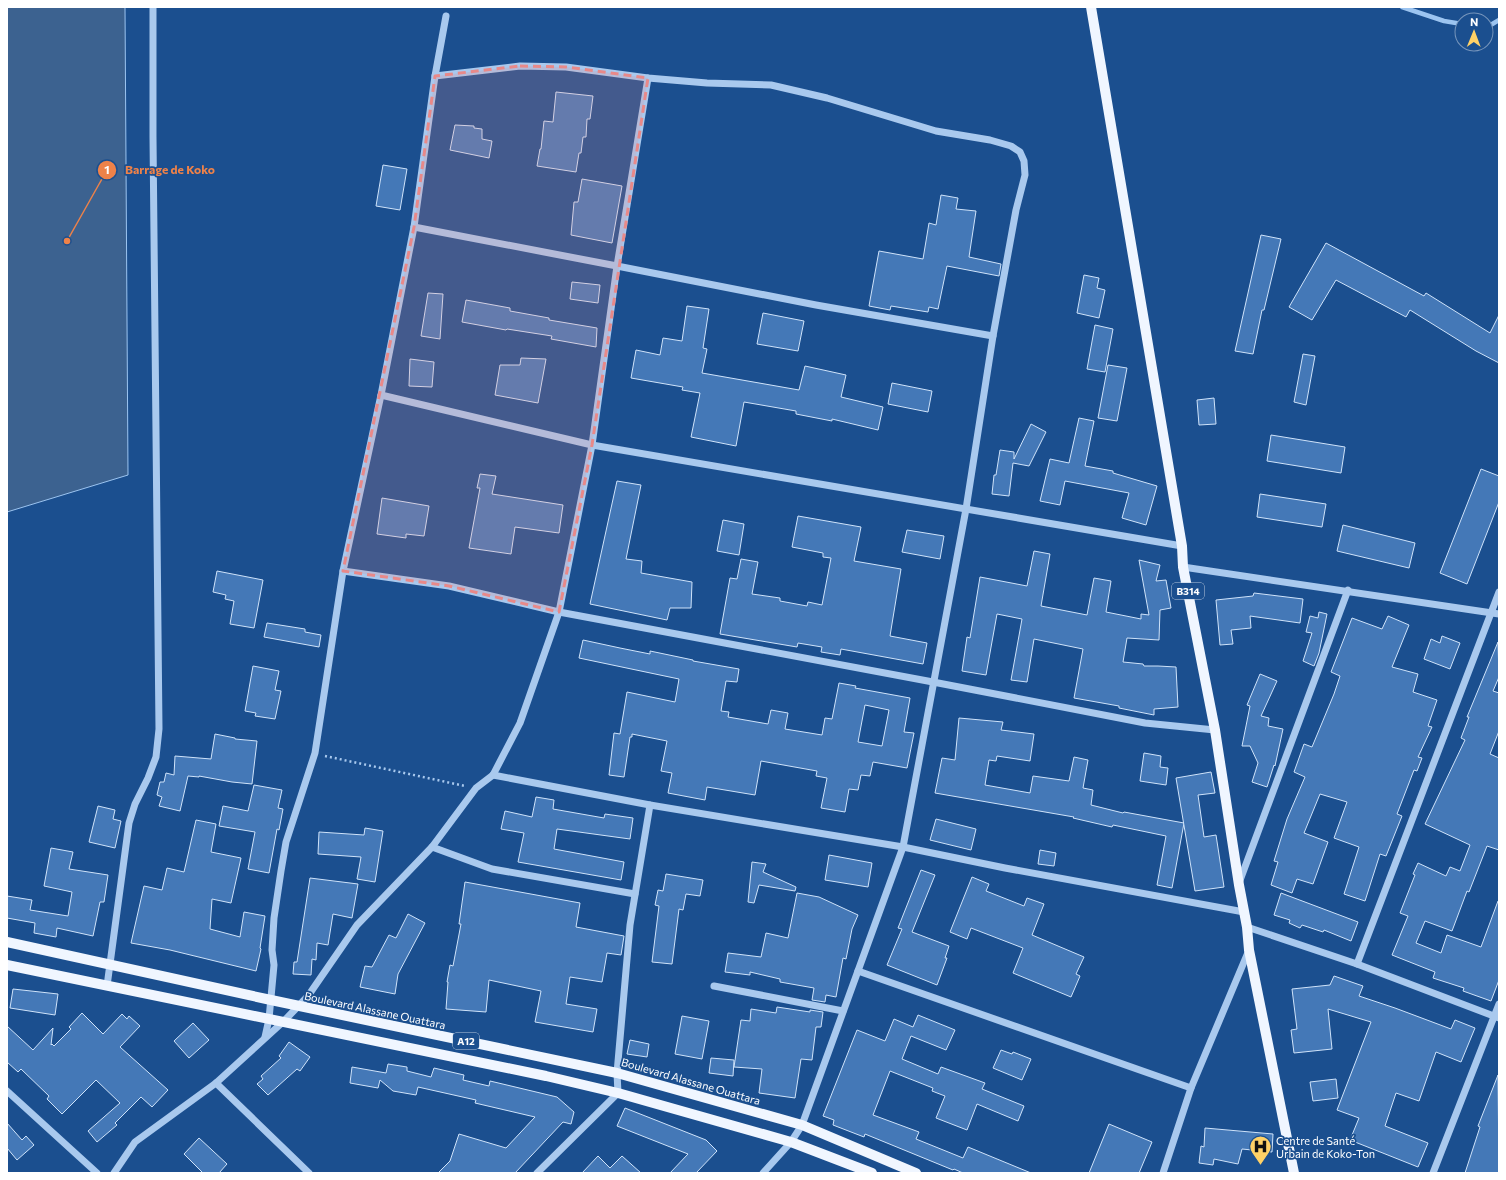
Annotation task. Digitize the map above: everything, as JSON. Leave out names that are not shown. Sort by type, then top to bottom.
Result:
[{"type":"main road","name":"B314","points":[[1091,7],[1182,546],[1183,567],[1215,730],[1238,885],[1247,927],[1249,950],[1294,1173]]},
{"type":"main road","name":"Boulevard Alassane Ouattara","points":[[7,942],[298,1006],[617,1073],[802,1125],[916,1173]]},
{"type":"main road","name":"A12","points":[[7,965],[284,1021],[546,1076],[618,1093],[791,1142],[872,1173]]},
{"type":"street","points":[[107,986],[129,822],[135,804],[148,778],[156,757],[159,729],[153,7]]},
{"type":"street","points":[[265,1037],[269,1019],[274,965],[272,950],[274,918],[286,842],[315,753],[343,571],[381,396],[414,227],[435,76],[446,16]]},
{"type":"street","points":[[435,76],[520,66],[566,67],[648,78],[707,83],[771,85],[827,98],[936,131],[990,140],[1011,146],[1020,152],[1024,161],[1025,175],[1016,210],[993,336],[966,509],[903,847],[802,1125],[791,1142],[763,1173]]},
{"type":"street","points":[[114,1173],[135,1142],[216,1083],[284,1021],[308,996],[358,925],[432,847],[476,788],[493,775],[520,723],[559,612],[592,445],[617,266],[648,78]]},
{"type":"street","points":[[414,227],[816,305],[993,336]]},
{"type":"street","points":[[381,396],[592,445],[1182,546]]},
{"type":"street","points":[[1183,567],[1348,590],[1495,613]]},
{"type":"street","points":[[343,571],[449,586],[559,612],[1145,723],[1215,730]]},
{"type":"street","points":[[1238,885],[1348,590]]},
{"type":"street","points":[[1357,964],[1495,613],[1499,592]]},
{"type":"street","points":[[493,775],[650,805],[903,847],[1005,868],[1244,912]]},
{"type":"street","points":[[537,1173],[618,1093],[617,1073],[630,925],[650,805]]},
{"type":"street","points":[[432,847],[492,869],[635,894]]},
{"type":"street","points":[[1247,927],[1357,964],[1497,1017]]},
{"type":"street","points":[[1163,1173],[1191,1088],[1249,950]]},
{"type":"street","points":[[858,971],[1191,1088]]},
{"type":"street","points":[[714,986],[843,1011]]},
{"type":"street","points":[[1433,1173],[1497,1017],[1499,1004]]},
{"type":"street","points":[[216,1083],[309,1173]]},
{"type":"street","points":[[7,1091],[97,1173]]},
{"type":"path","points":[[315,753],[476,788]]},
{"type":"highlighted area","points":[[520,66],[566,67],[648,78],[592,445],[559,612],[449,586],[343,571],[414,227],[435,76]]},
{"type":"water","points":[[7,7],[125,7],[128,475],[7,512]]},
{"type":"building","points":[[556,92],[593,96],[590,119],[587,119],[586,137],[583,137],[576,172],[537,166],[541,149],[544,121],[553,122]]},
{"type":"building","points":[[455,125],[474,126],[474,128],[482,129],[482,139],[492,141],[489,158],[450,150]]},
{"type":"building","points":[[383,165],[407,169],[400,210],[376,206]]},
{"type":"building","points":[[582,179],[622,186],[612,243],[571,235],[574,202],[578,202]]},
{"type":"building","points":[[941,195],[958,198],[956,209],[976,211],[969,257],[1001,264],[999,276],[947,266],[938,309],[929,307],[928,312],[891,306],[890,310],[869,306],[879,251],[923,259],[929,223],[936,225]]},
{"type":"building","points":[[1261,235],[1281,239],[1264,310],[1262,310],[1253,354],[1235,351]]},
{"type":"building","points":[[1326,243],[1424,296],[1426,293],[1490,333],[1499,315],[1499,363],[1476,351],[1410,310],[1406,317],[1336,280],[1312,320],[1289,307]]},
{"type":"building","points":[[1084,275],[1099,278],[1097,288],[1105,290],[1099,318],[1077,313]]},
{"type":"building","points":[[572,282],[600,285],[598,303],[570,299]]},
{"type":"building","points":[[428,293],[443,294],[440,339],[421,336]]},
{"type":"building","points":[[466,300],[510,308],[510,311],[549,318],[549,320],[597,328],[596,347],[551,339],[552,336],[462,322]]},
{"type":"building","points":[[687,306],[709,309],[703,348],[707,349],[702,373],[799,390],[805,366],[846,375],[841,397],[883,407],[878,430],[832,419],[832,421],[796,414],[796,411],[744,402],[736,446],[691,437],[700,393],[682,390],[683,387],[631,378],[636,350],[660,355],[663,338],[682,341]]},
{"type":"building","points":[[763,313],[804,321],[798,351],[757,344]]},
{"type":"building","points":[[1095,325],[1113,329],[1105,372],[1087,369]]},
{"type":"building","points":[[1303,354],[1315,356],[1306,405],[1294,402]]},
{"type":"building","points":[[521,358],[546,359],[538,403],[495,395],[500,365],[520,365]]},
{"type":"building","points":[[410,359],[434,362],[432,387],[409,386]]},
{"type":"building","points":[[1108,365],[1127,368],[1117,421],[1098,418]]},
{"type":"building","points":[[892,383],[932,391],[928,412],[888,404]]},
{"type":"building","points":[[1214,398],[1216,424],[1199,425],[1197,400]]},
{"type":"building","points":[[1079,418],[1094,421],[1085,466],[1113,471],[1113,473],[1157,486],[1146,525],[1122,518],[1129,493],[1065,481],[1060,505],[1040,501],[1050,459],[1069,463]]},
{"type":"building","points":[[1031,424],[1046,432],[1029,466],[1013,463],[1009,496],[992,494],[994,475],[996,475],[1000,450],[1014,452],[1014,459]]},
{"type":"building","points":[[1271,435],[1345,447],[1341,473],[1267,461]]},
{"type":"building","points":[[1481,469],[1499,476],[1499,502],[1467,584],[1440,573]]},
{"type":"building","points":[[480,474],[496,476],[492,494],[563,505],[559,533],[515,527],[511,554],[469,548],[480,488],[477,488]]},
{"type":"building","points":[[617,481],[641,485],[626,559],[642,561],[641,573],[692,582],[691,608],[670,608],[667,620],[590,604]]},
{"type":"building","points":[[1260,494],[1326,504],[1322,527],[1257,517]]},
{"type":"building","points":[[382,498],[429,506],[424,536],[406,534],[406,538],[377,534]]},
{"type":"building","points":[[798,516],[861,527],[854,561],[901,569],[890,636],[927,643],[923,664],[841,649],[840,655],[821,652],[822,647],[798,643],[797,647],[720,634],[730,578],[737,579],[741,559],[758,562],[752,594],[780,598],[780,601],[807,606],[808,602],[822,605],[831,558],[823,557],[823,553],[792,547]]},
{"type":"building","points":[[723,520],[744,524],[739,555],[717,551]]},
{"type":"building","points":[[1343,525],[1415,543],[1409,568],[1337,551]]},
{"type":"building","points":[[907,530],[944,536],[940,559],[902,552]]},
{"type":"building","points":[[1034,551],[1050,554],[1041,606],[1087,615],[1094,578],[1111,581],[1106,612],[1141,619],[1141,614],[1149,615],[1139,560],[1160,565],[1156,581],[1166,580],[1171,608],[1160,610],[1159,640],[1127,638],[1123,662],[1143,664],[1144,666],[1176,667],[1178,707],[1154,709],[1154,715],[1119,708],[1119,706],[1074,698],[1083,649],[1034,639],[1027,682],[1011,680],[1022,619],[997,614],[986,675],[962,671],[967,637],[970,638],[980,577],[1027,586]]},
{"type":"building","points":[[217,571],[263,580],[254,628],[230,624],[234,601],[225,599],[226,595],[213,592]]},
{"type":"building","points":[[1254,593],[1303,599],[1300,623],[1250,616],[1251,628],[1231,630],[1233,644],[1220,645],[1216,600],[1253,596]]},
{"type":"building","points":[[1319,612],[1327,614],[1319,653],[1314,666],[1303,661],[1312,633],[1306,632],[1310,616],[1318,618]]},
{"type":"building","points":[[1388,616],[1409,625],[1392,667],[1418,674],[1413,692],[1437,700],[1428,726],[1432,727],[1418,757],[1422,758],[1417,771],[1414,770],[1397,814],[1402,816],[1386,856],[1380,854],[1365,901],[1344,894],[1359,847],[1334,838],[1347,802],[1320,794],[1304,833],[1328,842],[1313,884],[1297,879],[1292,893],[1271,885],[1278,862],[1274,861],[1287,819],[1305,777],[1294,772],[1304,744],[1312,747],[1334,694],[1340,676],[1331,672],[1352,618],[1382,629]]},
{"type":"building","points":[[267,623],[305,629],[305,632],[321,635],[319,647],[264,637]]},
{"type":"building","points":[[1442,636],[1460,643],[1450,669],[1424,659],[1431,639],[1440,643]]},
{"type":"building","points":[[583,640],[650,654],[650,651],[693,661],[739,669],[737,682],[726,681],[721,711],[729,712],[728,717],[768,724],[771,710],[788,713],[785,729],[822,735],[825,718],[832,719],[839,683],[856,686],[855,688],[910,698],[904,732],[914,733],[907,768],[873,762],[870,776],[861,775],[858,790],[849,789],[845,812],[821,808],[827,778],[816,776],[817,771],[761,761],[755,795],[707,787],[705,800],[668,793],[672,773],[661,771],[667,741],[632,734],[632,737],[630,737],[624,777],[609,775],[614,733],[620,734],[627,692],[675,702],[679,679],[579,658]],"holes":[[[865,705],[889,710],[882,746],[858,742]]]},
{"type":"building","points":[[1498,642],[1499,677],[1493,691],[1499,693],[1499,731],[1490,754],[1499,758],[1499,850],[1487,846],[1469,892],[1467,891],[1452,931],[1425,921],[1416,943],[1441,953],[1447,935],[1481,947],[1498,901],[1499,980],[1491,1001],[1463,991],[1464,988],[1433,978],[1435,972],[1392,955],[1408,916],[1400,913],[1415,875],[1413,874],[1418,863],[1446,876],[1450,867],[1460,871],[1470,845],[1425,824],[1465,740],[1461,738],[1469,717],[1467,717]]},
{"type":"building","points":[[253,666],[279,671],[275,690],[281,691],[275,719],[255,716],[256,713],[245,711]]},
{"type":"building","points":[[1260,674],[1277,681],[1261,716],[1269,718],[1268,726],[1283,729],[1275,766],[1274,765],[1267,787],[1252,782],[1258,763],[1250,746],[1242,746],[1250,706],[1247,705]]},
{"type":"building","points":[[959,718],[1003,722],[1001,730],[1034,734],[1030,761],[997,756],[996,761],[989,760],[985,785],[1030,793],[1033,776],[1069,781],[1074,757],[1088,760],[1083,788],[1093,790],[1091,805],[1123,813],[1184,823],[1172,888],[1157,885],[1166,836],[1113,825],[1112,827],[1073,818],[1074,817],[935,793],[942,758],[955,760]]},
{"type":"building","points":[[215,734],[235,739],[257,741],[252,784],[199,776],[188,776],[180,811],[159,806],[162,797],[157,795],[160,782],[164,782],[166,773],[174,775],[175,756],[211,759]]},
{"type":"building","points":[[1144,753],[1161,756],[1160,767],[1168,768],[1166,785],[1140,781]]},
{"type":"building","points":[[1211,772],[1215,793],[1198,795],[1204,837],[1216,835],[1224,887],[1195,891],[1176,778]]},
{"type":"building","points":[[254,785],[282,790],[278,808],[283,809],[279,830],[277,829],[269,873],[248,869],[255,832],[219,826],[223,806],[248,811]]},
{"type":"building","points":[[536,797],[554,800],[553,809],[604,818],[605,814],[633,818],[630,839],[557,829],[554,849],[624,862],[621,880],[518,862],[524,833],[501,829],[505,811],[532,817]]},
{"type":"building","points":[[98,806],[115,810],[113,819],[121,821],[115,848],[89,842]]},
{"type":"building","points":[[936,819],[976,829],[971,850],[930,840]]},
{"type":"building","points":[[196,820],[216,824],[211,852],[241,858],[231,903],[212,899],[210,929],[240,937],[244,912],[265,916],[261,949],[256,971],[170,950],[131,943],[144,886],[162,890],[167,868],[184,872]]},
{"type":"building","points":[[365,828],[383,831],[375,882],[357,879],[361,857],[318,854],[319,832],[364,835]]},
{"type":"building","points":[[51,848],[73,852],[69,869],[108,875],[104,902],[100,902],[93,936],[57,928],[56,937],[34,933],[35,923],[7,918],[7,896],[32,900],[30,910],[68,916],[72,892],[44,886]]},
{"type":"building","points":[[1040,850],[1056,853],[1054,866],[1038,864]]},
{"type":"building","points":[[829,855],[872,863],[868,887],[825,880]]},
{"type":"building","points":[[752,862],[766,864],[763,872],[796,887],[795,891],[759,885],[754,903],[748,902]]},
{"type":"building","points":[[921,870],[935,875],[912,932],[949,946],[945,958],[947,958],[937,985],[887,965],[902,929],[898,928]]},
{"type":"building","points":[[666,874],[703,880],[700,896],[686,894],[683,910],[679,909],[672,964],[652,962],[659,906],[655,905],[658,890],[663,891]]},
{"type":"building","points":[[972,877],[989,884],[986,891],[1024,906],[1027,898],[1044,904],[1032,935],[1084,957],[1076,974],[1080,976],[1071,997],[1013,973],[1023,948],[971,928],[967,939],[950,932]]},
{"type":"building","points":[[310,878],[358,884],[352,918],[333,914],[328,945],[317,943],[316,960],[312,959],[311,975],[293,974],[294,962],[297,962]]},
{"type":"building","points":[[465,882],[580,903],[576,927],[624,936],[621,955],[607,953],[602,982],[570,977],[566,1004],[597,1009],[593,1032],[535,1022],[541,991],[489,980],[486,1012],[446,1009],[447,982],[450,965],[453,966],[461,924],[459,924]]},
{"type":"building","points":[[797,893],[819,897],[858,915],[852,929],[846,959],[843,958],[836,997],[826,995],[825,1002],[812,1000],[814,988],[780,982],[780,979],[750,972],[750,975],[725,972],[728,953],[761,957],[766,933],[788,938]]},
{"type":"building","points":[[1281,893],[1358,922],[1351,941],[1324,930],[1323,932],[1302,925],[1300,928],[1289,923],[1290,920],[1274,915]]},
{"type":"building","points":[[408,914],[425,923],[398,974],[395,994],[360,987],[365,966],[372,967],[389,935],[396,938]]},
{"type":"building","points":[[1334,976],[1363,986],[1359,996],[1451,1029],[1455,1020],[1475,1028],[1461,1062],[1436,1052],[1419,1101],[1396,1093],[1385,1126],[1428,1143],[1418,1167],[1350,1140],[1359,1118],[1337,1110],[1371,1022],[1328,1009],[1332,1049],[1294,1053],[1291,1030],[1297,1029],[1292,989],[1330,985]]},
{"type":"building","points":[[13,989],[58,994],[55,1015],[10,1008]]},
{"type":"building","points":[[777,1007],[810,1012],[810,1010],[823,1012],[821,1027],[816,1027],[812,1060],[801,1059],[795,1098],[759,1093],[762,1069],[734,1067],[741,1020],[750,1021],[751,1009],[776,1013]]},
{"type":"building","points":[[82,1013],[103,1034],[122,1014],[127,1019],[129,1016],[140,1026],[120,1047],[168,1090],[152,1107],[141,1097],[115,1123],[117,1125],[97,1142],[88,1131],[120,1103],[96,1080],[62,1114],[47,1099],[49,1096],[21,1069],[18,1072],[7,1062],[7,1026],[33,1050],[53,1028],[51,1045],[52,1044],[54,1046],[71,1029],[69,1027]]},
{"type":"building","points":[[918,1015],[955,1030],[946,1050],[911,1036],[902,1059],[938,1074],[941,1067],[985,1083],[982,1089],[1024,1106],[1018,1121],[977,1104],[967,1130],[936,1118],[945,1096],[932,1091],[933,1088],[890,1071],[873,1115],[919,1132],[916,1139],[963,1158],[968,1147],[1031,1173],[963,1173],[865,1134],[864,1137],[833,1125],[834,1120],[823,1116],[857,1030],[885,1041],[894,1019],[913,1027]]},
{"type":"building","points":[[682,1016],[709,1021],[702,1059],[675,1054]]},
{"type":"building","points":[[193,1023],[209,1040],[189,1058],[174,1041]]},
{"type":"building","points":[[630,1040],[649,1044],[647,1057],[627,1054]]},
{"type":"building","points":[[289,1042],[310,1057],[300,1071],[297,1069],[268,1095],[257,1084],[263,1079],[261,1076],[281,1058],[279,1056]]},
{"type":"building","points":[[1001,1050],[1012,1054],[1013,1052],[1031,1059],[1022,1080],[993,1068]]},
{"type":"building","points":[[711,1058],[734,1060],[733,1076],[709,1073]]},
{"type":"building","points":[[388,1064],[407,1067],[407,1071],[431,1077],[434,1068],[464,1075],[463,1080],[489,1086],[490,1081],[557,1097],[574,1112],[571,1124],[563,1122],[515,1173],[438,1173],[450,1161],[459,1134],[506,1148],[535,1117],[475,1103],[476,1100],[418,1087],[416,1095],[393,1091],[380,1080],[378,1088],[350,1083],[352,1067],[386,1073]]},
{"type":"building","points":[[1498,1075],[1499,1173],[1465,1173],[1480,1127],[1478,1126]]},
{"type":"building","points":[[1336,1079],[1338,1098],[1313,1101],[1310,1082]]},
{"type":"building","points":[[625,1108],[706,1140],[717,1151],[696,1173],[670,1173],[688,1154],[617,1126]]},
{"type":"building","points":[[7,1123],[22,1140],[26,1136],[34,1145],[17,1160],[7,1148]]},
{"type":"building","points":[[1109,1124],[1152,1142],[1139,1173],[1089,1173]]},
{"type":"building","points":[[1205,1128],[1273,1134],[1272,1152],[1242,1149],[1238,1164],[1214,1159],[1213,1165],[1199,1163],[1201,1146],[1204,1147]]},
{"type":"building","points":[[199,1138],[227,1164],[219,1173],[203,1173],[184,1154]]},
{"type":"building","points":[[598,1156],[610,1168],[622,1156],[641,1173],[582,1173]]},
{"type":"waterway","points":[[1402,7],[1444,21],[1454,23]]},
{"type":"waterway","points":[[1494,23],[1499,20]]},
{"type":"place","name":"Barrage de Koko","points":[[67,241]]},
{"type":"place","name":"Centre de Santé Urbain de Koko-Ton","points":[[1261,1166]]}]
